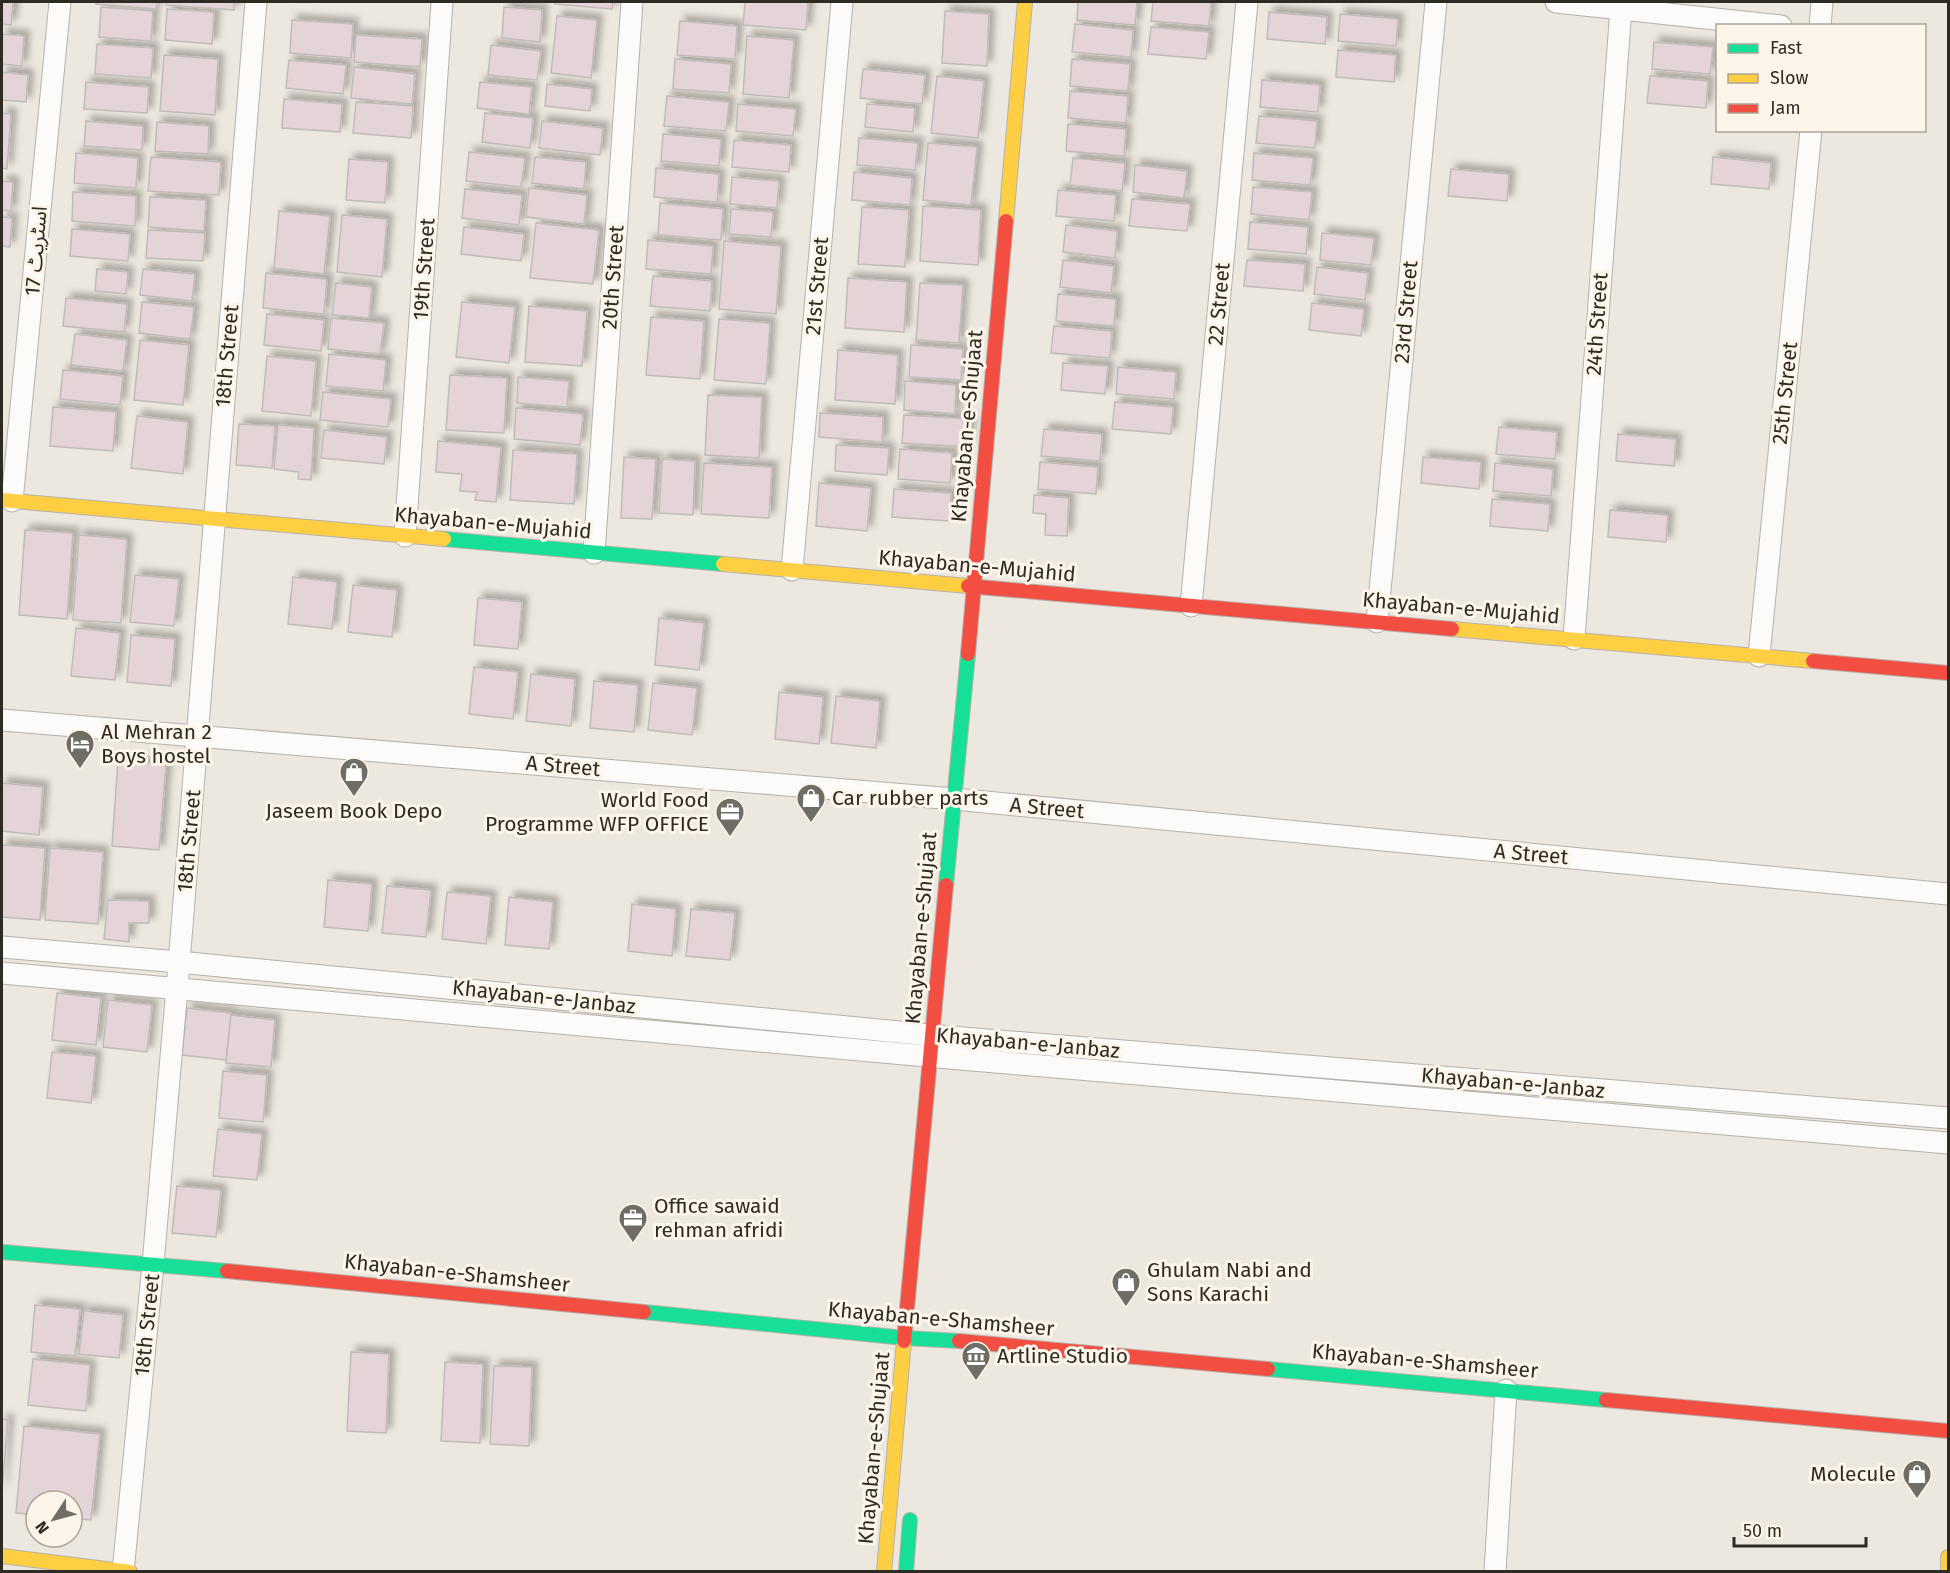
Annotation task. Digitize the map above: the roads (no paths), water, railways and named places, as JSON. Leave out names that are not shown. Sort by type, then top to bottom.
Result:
[{"type":"main road","name":"Khayaban-e-Shujaat","points":[[884,1572],[904,1338],[944,1047],[969,800],[975,586],[1025,2]]},
{"type":"main road","name":"Khayaban-e-Mujahid","points":[[7,501],[1948,673]]},
{"type":"main road","name":"Khayaban-e-Shamsheer","points":[[2,1252],[153,1264],[904,1338],[924,1337],[1948,1431]]},
{"type":"main road","name":"Khayaban-e-Shujaat","points":[[906,1572],[911,1502]]},
{"type":"main road","points":[[2,1556],[130,1572]]},
{"type":"main road","points":[[1948,1557],[1948,1572]]},
{"type":"street","name":"اسٹریٹ 17","points":[[7,501],[60,2]]},
{"type":"street","name":"18th Street","points":[[123,1571],[177,988],[256,2]]},
{"type":"street","name":"19th Street","points":[[405,536],[442,2]]},
{"type":"street","name":"20th Street","points":[[594,553],[632,2]]},
{"type":"street","name":"21st Street","points":[[792,570],[842,2]]},
{"type":"street","name":"22 Street","points":[[1191,606],[1247,2]]},
{"type":"street","name":"23rd Street","points":[[1377,622],[1436,2]]},
{"type":"street","points":[[1556,2],[1763,24]]},
{"type":"street","points":[[1820,24],[1822,2]]},
{"type":"street","name":"24th Street","points":[[1574,639],[1621,8]]},
{"type":"street","name":"25th Street","points":[[1759,656],[1811,132]]},
{"type":"street","name":"A Street","points":[[2,720],[969,800],[1948,894]]},
{"type":"street","name":"Khayaban-e-Janbaz","points":[[2,947],[179,962],[944,1047],[1948,1143]]},
{"type":"street","name":"Khayaban-e-Janbaz","points":[[2,973],[944,1047],[1948,1118]]},
{"type":"street","points":[[1495,1572],[1506,1390]]},
{"type":"place","name":"Al Mehran 2 Boys hostel","points":[[80,770]]},
{"type":"place","name":"Jaseem Book Depo","points":[[354,798]]},
{"type":"place","name":"Car rubber parts","points":[[811,824]]},
{"type":"place","name":"World Food Programme WFP OFFICE","points":[[730,838]]},
{"type":"place","name":"Office sawaid rehman afridi","points":[[633,1244]]},
{"type":"place","name":"Ghulam Nabi and Sons Karachi","points":[[1126,1308]]},
{"type":"place","name":"Artline Studio","points":[[976,1382]]},
{"type":"place","name":"Molecule","points":[[1917,1500]]}]
